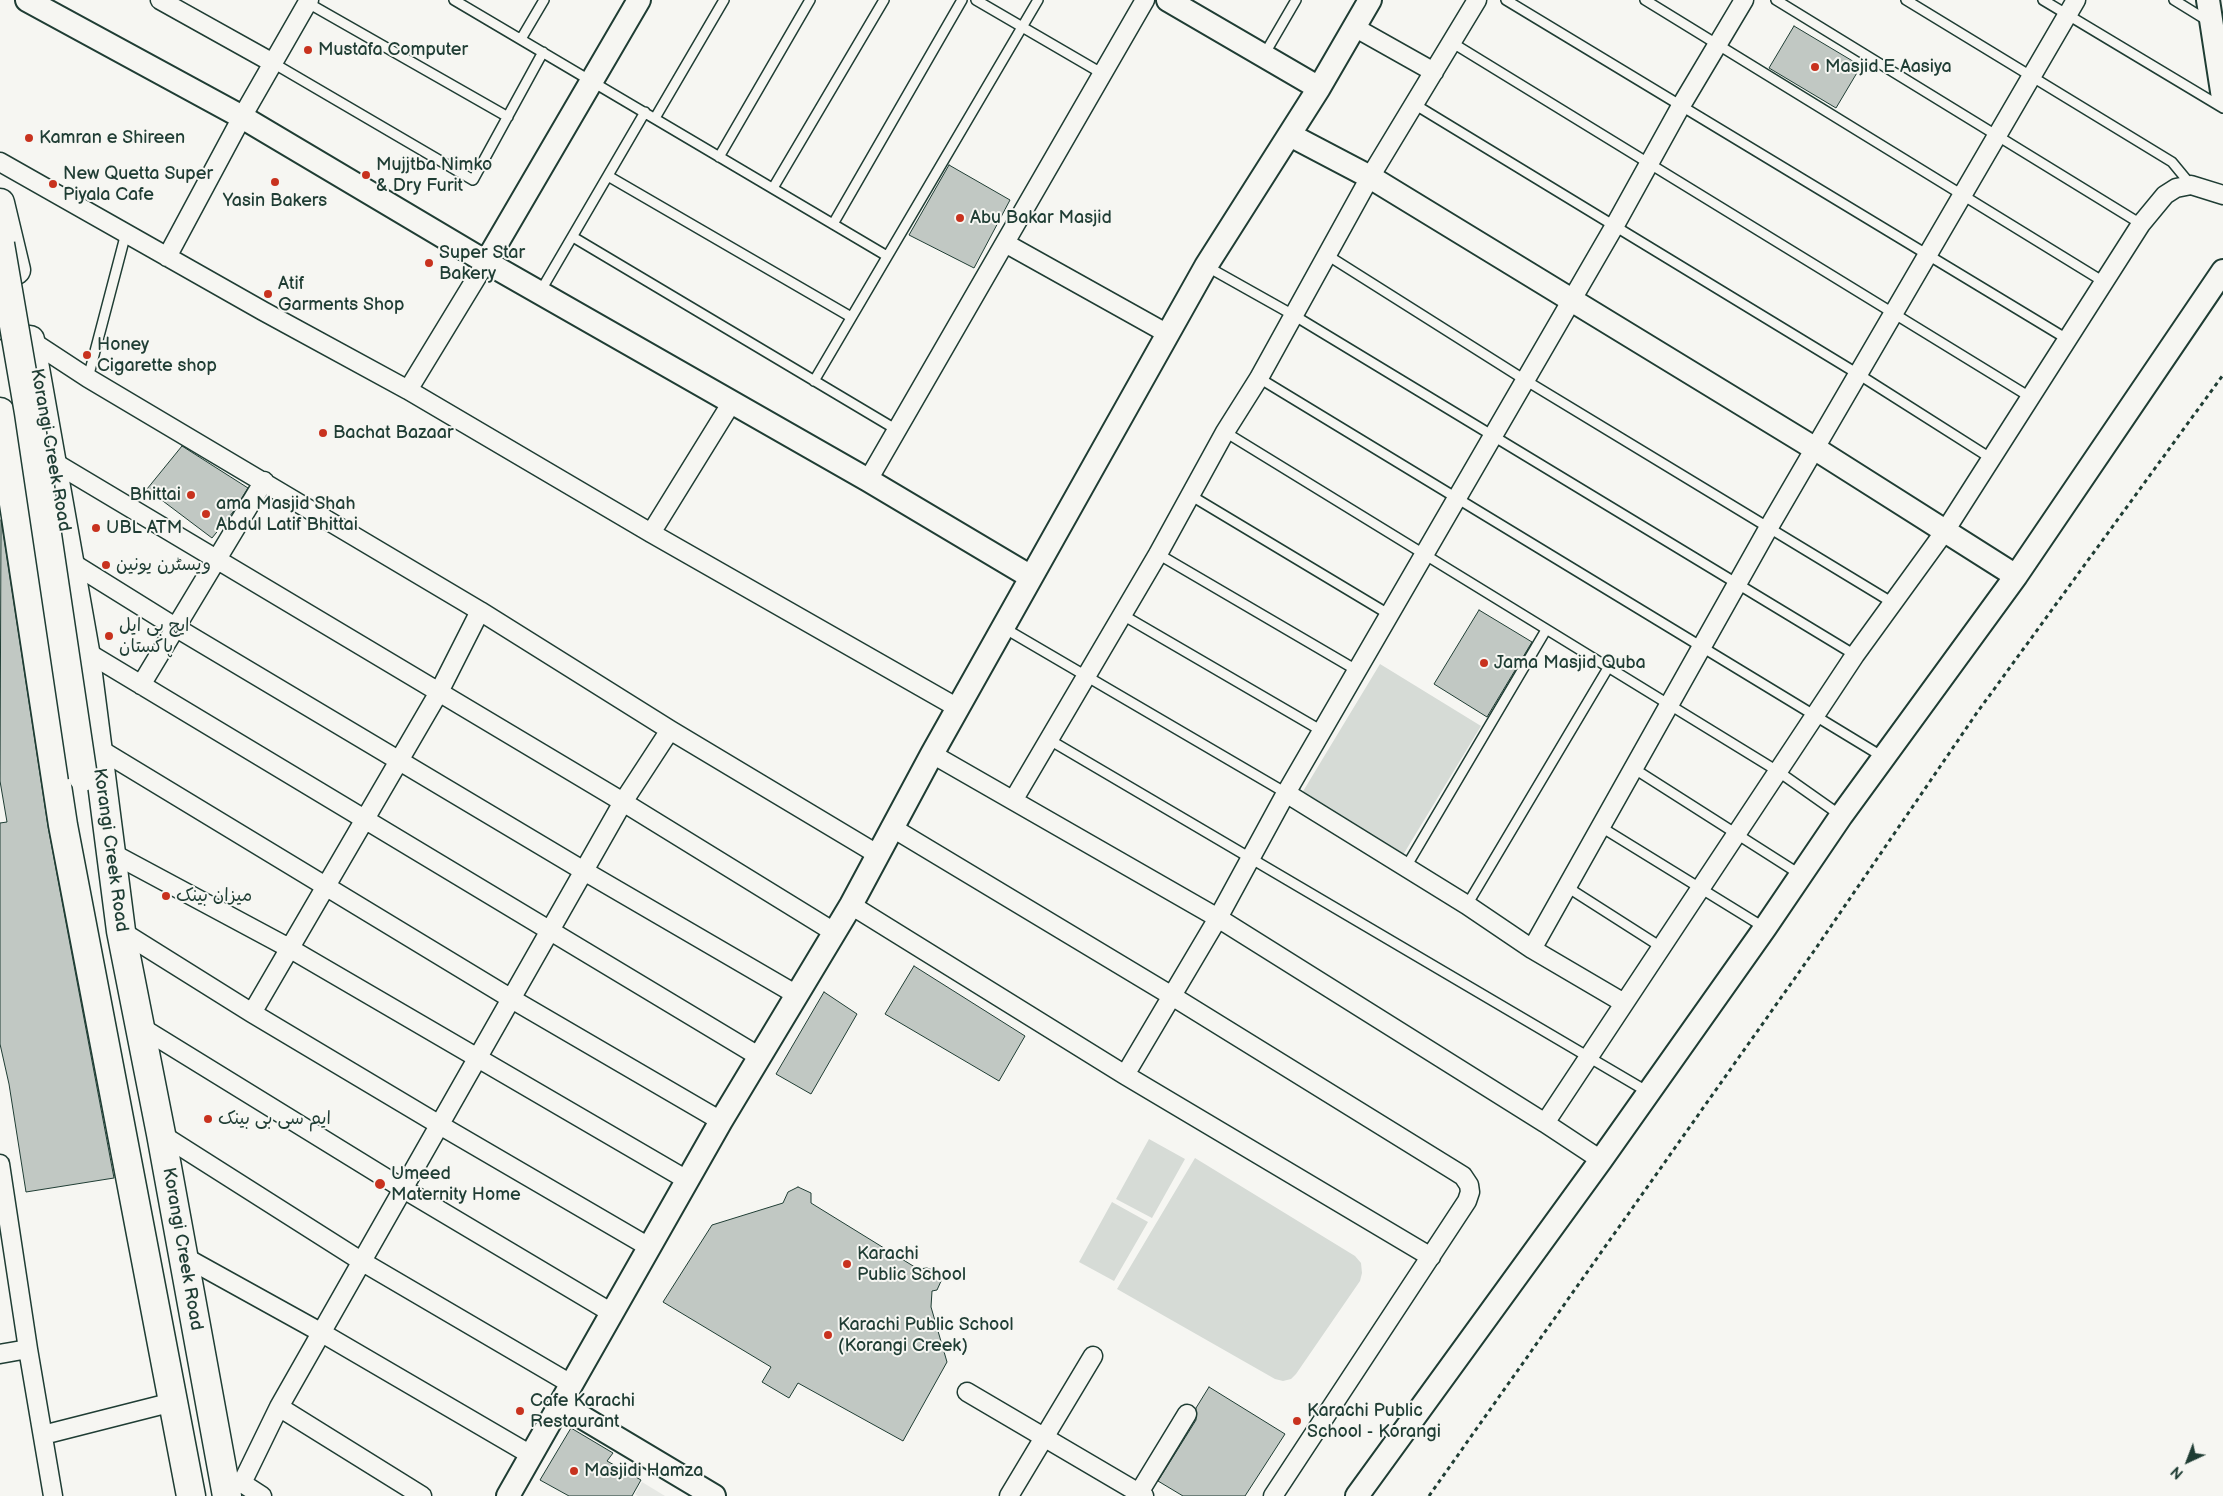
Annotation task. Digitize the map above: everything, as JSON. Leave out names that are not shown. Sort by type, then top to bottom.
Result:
[{"type":"main road","name":"Korangi Creek Road","points":[[1,203],[4,250],[30,340],[85,651],[120,931],[161,1134],[183,1256],[231,1489]]},
{"type":"main road","points":[[4,250],[83,777],[105,821]]},
{"type":"main road","name":"Korangi Creek Road","points":[[0,414],[64,826],[190,1496]]},
{"type":"main road","points":[[64,826],[83,777]]},
{"type":"street","points":[[27,0],[242,117],[486,262],[868,480],[1031,577]]},
{"type":"street","points":[[160,0],[273,63]]},
{"type":"street","points":[[408,390],[486,262],[640,0]]},
{"type":"street","points":[[868,480],[1145,0]]},
{"type":"street","points":[[1168,0],[1319,88]]},
{"type":"street","points":[[508,1496],[687,1180],[851,904],[891,827],[1206,266],[1319,88],[1370,0]]},
{"type":"street","points":[[1014,799],[1048,738],[1158,554],[1225,432],[1259,378],[1370,177],[1477,0]]},
{"type":"street","points":[[1125,1075],[1218,918],[1286,793],[1358,672],[1650,164],[1682,104],[1744,0]]},
{"type":"street","points":[[2208,0],[2223,98]]},
{"type":"street","points":[[167,257],[307,1]]},
{"type":"street","points":[[1532,949],[1768,527],[2072,8]]},
{"type":"street","points":[[1354,27],[1434,72]]},
{"type":"street","points":[[1290,135],[1370,177],[1570,301],[1814,448],[2016,576]]},
{"type":"street","points":[[0,162],[408,390],[651,533],[958,708]]},
{"type":"street","points":[[1545,1123],[1855,655],[1945,531],[2140,224],[2165,195],[2176,188],[2191,185],[2223,195]]},
{"type":"street","points":[[1005,243],[1168,334]]},
{"type":"street","points":[[1357,1496],[1648,1093],[1765,928],[1841,816],[2016,576],[2223,271]]},
{"type":"street","points":[[0,329],[30,340],[88,378],[480,611],[670,730],[877,854]]},
{"type":"street","points":[[651,533],[732,402]]},
{"type":"street","points":[[52,461],[623,802],[834,932]]},
{"type":"street","points":[[140,685],[264,481]]},
{"type":"street","points":[[69,561],[584,871],[797,995]]},
{"type":"street","points":[[252,1012],[438,692],[480,611]]},
{"type":"street","points":[[85,651],[548,932],[760,1057]]},
{"type":"street","points":[[262,1496],[231,1489],[322,1333],[438,1124],[623,802],[670,730]]},
{"type":"street","points":[[96,747],[510,998],[722,1121]]},
{"type":"street","points":[[932,754],[1014,799],[1218,918],[1545,1123],[1600,1160]]},
{"type":"street","points":[[1286,793],[1468,905],[1532,949],[1624,1003]]},
{"type":"street","points":[[891,827],[1172,996],[1463,1176],[1469,1185],[1470,1192],[1467,1201],[1273,1496]]},
{"type":"street","points":[[110,852],[289,948],[687,1180]]},
{"type":"street","points":[[851,904],[1125,1075],[1431,1257]]},
{"type":"street","points":[[120,931],[438,1124],[650,1247]]},
{"type":"street","points":[[139,1026],[402,1188],[612,1313]]},
{"type":"street","points":[[161,1134],[361,1261],[571,1384]]},
{"type":"street","points":[[0,1164],[28,1348],[54,1496]]},
{"type":"street","points":[[183,1256],[322,1333],[531,1455]]},
{"type":"street","points":[[0,1354],[28,1348]]},
{"type":"street","points":[[1009,1496],[1043,1436],[1093,1356]]},
{"type":"street","points":[[967,1392],[1140,1495],[1187,1414]]},
{"type":"street","points":[[43,1435],[173,1402]]},
{"type":"street","points":[[560,1404],[714,1496]]},
{"type":"street","points":[[279,1407],[422,1496]]},
{"type":"lane","points":[[522,40],[544,0]]},
{"type":"lane","points":[[655,118],[724,0]]},
{"type":"lane","points":[[719,157],[810,0]]},
{"type":"lane","points":[[773,188],[884,0]]},
{"type":"lane","points":[[833,224],[962,0]]},
{"type":"lane","points":[[976,0],[1102,74]]},
{"type":"lane","points":[[814,381],[1038,0]]},
{"type":"lane","points":[[1506,0],[1682,104],[2067,340]]},
{"type":"lane","points":[[1645,0],[2104,282]]},
{"type":"lane","points":[[1776,0],[2140,224]]},
{"type":"lane","points":[[1906,0],[2172,162],[2191,185]]},
{"type":"lane","points":[[2043,0],[2072,8],[2223,108]]},
{"type":"lane","points":[[2174,0],[2212,23]]},
{"type":"lane","points":[[307,1],[508,118]]},
{"type":"lane","points":[[1264,56],[1295,1]]},
{"type":"lane","points":[[460,2],[887,256]]},
{"type":"lane","points":[[1451,42],[2030,397]]},
{"type":"lane","points":[[273,63],[473,180],[543,52]]},
{"type":"lane","points":[[1414,104],[1858,374],[1992,459]]},
{"type":"lane","points":[[540,292],[645,112]]},
{"type":"lane","points":[[608,176],[851,318]]},
{"type":"lane","points":[[88,378],[126,233]]},
{"type":"lane","points":[[573,237],[897,430]]},
{"type":"lane","points":[[1327,255],[1525,380],[1892,603]]},
{"type":"lane","points":[[1206,266],[1294,316],[1492,438],[1855,655]]},
{"type":"lane","points":[[1259,378],[1884,758]]},
{"type":"lane","points":[[1225,432],[1779,772],[1841,816]]},
{"type":"lane","points":[[1190,495],[1390,615]]},
{"type":"lane","points":[[1158,554],[1358,672]]},
{"type":"lane","points":[[1121,614],[1322,731]]},
{"type":"lane","points":[[1003,628],[1286,793]]},
{"type":"lane","points":[[1406,867],[1546,630]]},
{"type":"lane","points":[[1468,905],[1608,668]]},
{"type":"lane","points":[[1048,738],[1648,1093]]},
{"type":"lane","points":[[1633,768],[1801,875]]},
{"type":"lane","points":[[1601,827],[1765,928]]},
{"type":"lane","points":[[1567,887],[1661,947]]},
{"type":"path","points":[[1429,1496],[1814,951],[1976,714],[2223,375]]},
{"type":"shaded area","points":[[1380,664],[1481,726],[1403,855],[1302,793]]},
{"type":"shaded area","points":[[1149,1139],[1185,1159],[1152,1218],[1116,1199]]},
{"type":"shaded area","points":[[1195,1158],[1355,1256],[1361,1263],[1362,1273],[1360,1281],[1291,1379],[1283,1381],[1275,1379],[1117,1289]]},
{"type":"shaded area","points":[[1112,1202],[1148,1222],[1114,1281],[1079,1262]]},
{"type":"shaded area","points":[[642,1482],[665,1496],[638,1496],[635,1494]]},
{"type":"building","name":"Masjid E Aasiya","points":[[1794,26],[1861,66],[1836,108],[1769,68]]},
{"type":"building","name":"Abu Bakar Masjid","points":[[949,165],[1010,200],[974,268],[909,235]]},
{"type":"building","name":"ama Masjid Shah Abdul Latif Bhittai","points":[[182,446],[248,488],[233,512],[212,538],[147,489]]},
{"type":"building","points":[[1,520],[48,827],[114,1178],[26,1192],[9,1084],[0,1044],[0,823],[7,822],[0,781]]},
{"type":"building","name":"Jama Masjid Quba","points":[[1479,610],[1532,642],[1487,717],[1434,684]]},
{"type":"building","points":[[914,966],[1025,1036],[999,1081],[885,1014]]},
{"type":"building","points":[[824,992],[857,1014],[811,1094],[776,1074]]},
{"type":"building","name":"Karachi Public School (Korangi Creek)","points":[[798,1187],[811,1193],[811,1203],[918,1269],[927,1268],[936,1271],[942,1279],[937,1290],[932,1291],[931,1307],[947,1362],[903,1441],[798,1383],[789,1398],[762,1382],[771,1367],[663,1302],[712,1225],[783,1203],[788,1192]]},
{"type":"building","points":[[1209,1387],[1285,1434],[1245,1496],[1183,1496],[1158,1481],[1196,1420],[1196,1408]]},
{"type":"building","name":"Masjidi Hamza","points":[[571,1428],[613,1453],[607,1461],[641,1480],[632,1496],[569,1496],[540,1480]]},
{"type":"place","name":"Mustafa Computer","points":[[308,50]]},
{"type":"place","name":"Masjid E Aasiya","points":[[1815,67]]},
{"type":"place","name":"Kamran e Shireen","points":[[29,138]]},
{"type":"place","name":"Mujjtba Nimko & Dry Furit","points":[[366,175]]},
{"type":"place","name":"Yasin Bakers","points":[[275,182]]},
{"type":"place","name":"New Quetta Super Piyala Cafe","points":[[53,184]]},
{"type":"place","name":"Abu Bakar Masjid","points":[[960,218]]},
{"type":"place","name":"Super Star Bakery","points":[[429,263]]},
{"type":"place","name":"Atif Garments Shop","points":[[268,294]]},
{"type":"place","name":"Honey Cigarette shop","points":[[87,355]]},
{"type":"place","name":"Bachat Bazaar","points":[[323,433]]},
{"type":"place","name":"Bhittai","points":[[191,495]]},
{"type":"place","name":"ama Masjid Shah Abdul Latif Bhittai","points":[[206,514]]},
{"type":"place","name":"UBL ATM","points":[[96,528]]},
{"type":"place","name":"ویسٹرن یونین","points":[[106,565]]},
{"type":"place","name":"ایچ بی ایل پاکستان","points":[[109,636]]},
{"type":"place","name":"Jama Masjid Quba","points":[[1484,663]]},
{"type":"place","name":"میزان بینک","points":[[166,896]]},
{"type":"place","name":"ایم سی بی بینک","points":[[208,1119]]},
{"type":"place","name":"Umeed Maternity Home","points":[[380,1184]]},
{"type":"place","name":"Karachi Public School","points":[[847,1264]]},
{"type":"place","name":"Karachi Public School (Korangi Creek)","points":[[828,1335]]},
{"type":"place","name":"Cafe Karachi Restaurant","points":[[520,1411]]},
{"type":"place","name":"Karachi Public School - Korangi","points":[[1297,1421]]},
{"type":"place","name":"Masjidi Hamza","points":[[574,1471]]}]
